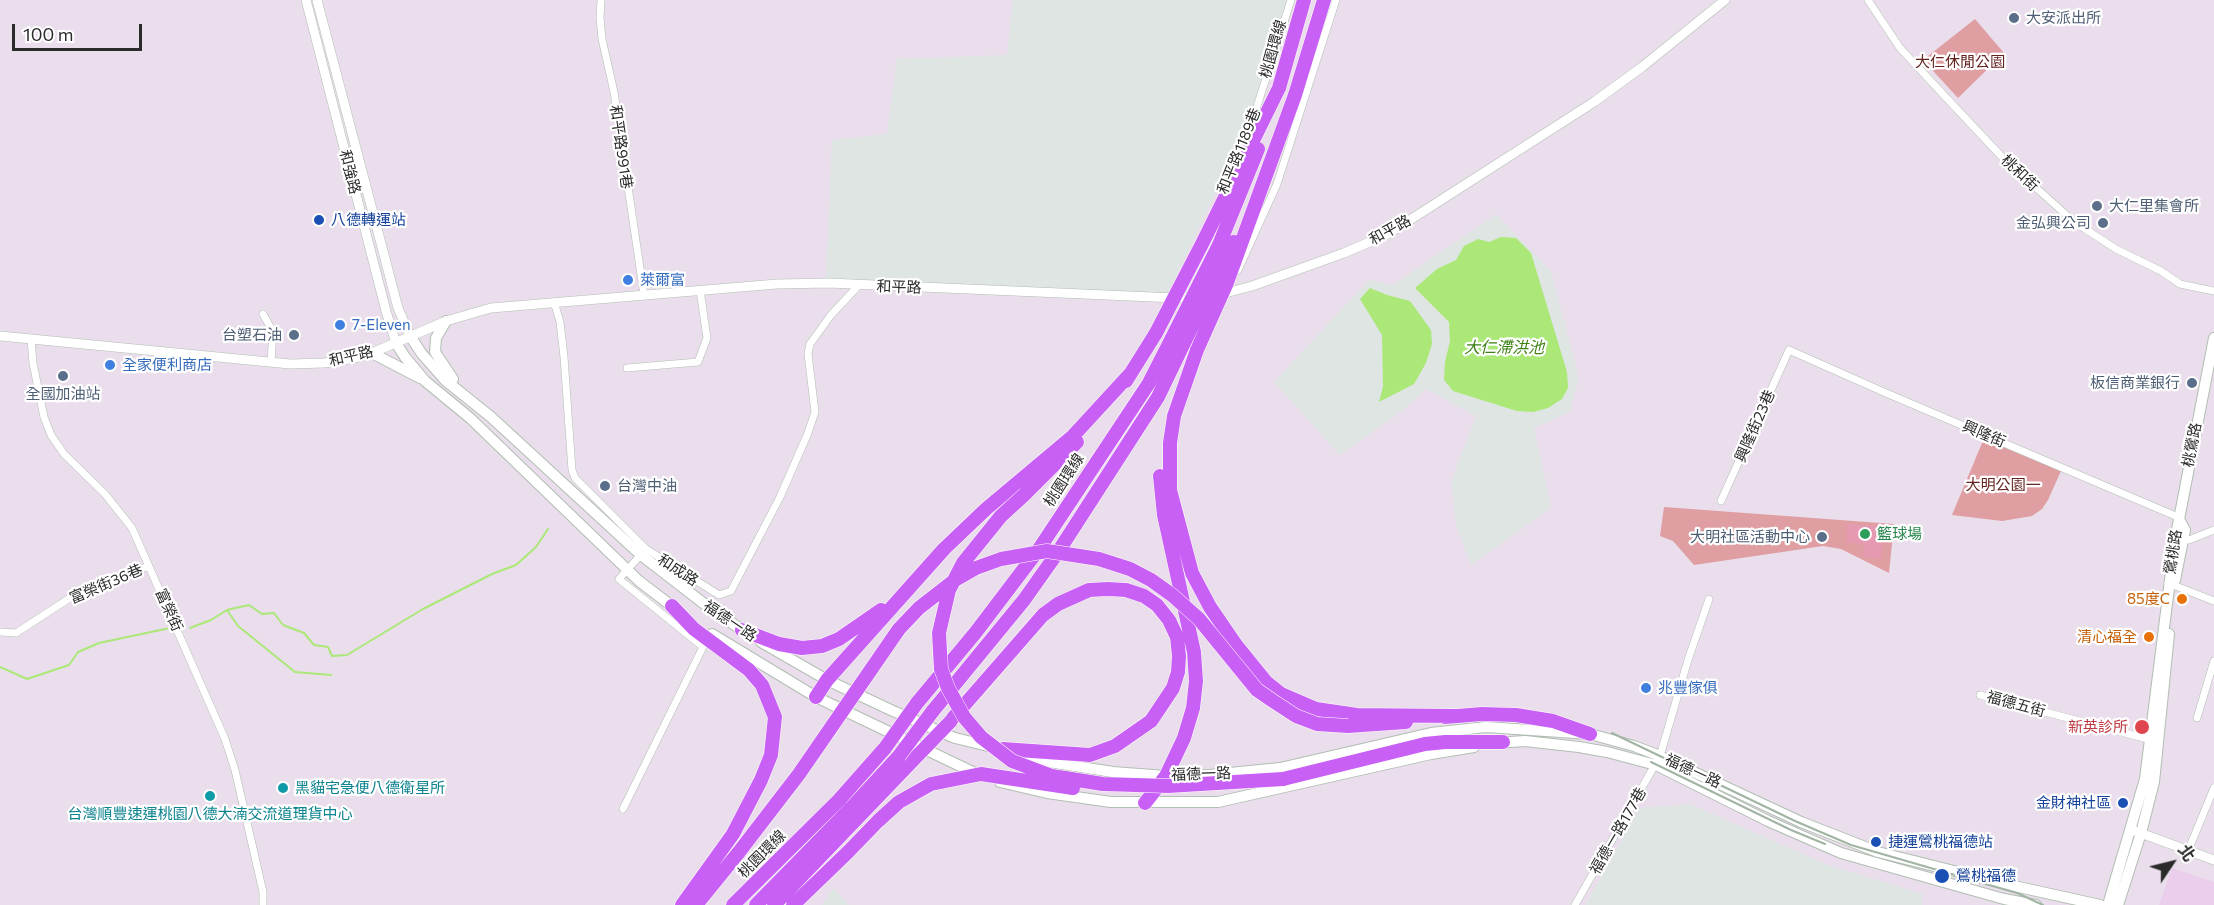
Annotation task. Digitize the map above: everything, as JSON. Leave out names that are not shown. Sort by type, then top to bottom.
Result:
[{"type":"highway","name":"桃園環線","points":[[756,905],[853,807],[899,756],[1024,600],[1058,552],[1158,397],[1178,341],[1254,159],[1279,88],[1304,0]]},
{"type":"highway","name":"桃園環線","points":[[733,905],[839,800],[885,748],[917,703],[976,632],[1039,549],[1178,341],[1270,164],[1295,95],[1324,0]]},
{"type":"highway","points":[[1279,88],[1156,333],[1098,422],[1001,516],[963,563],[949,590],[939,633],[941,669],[948,688],[964,717],[981,736],[1012,761],[1052,776],[1103,784],[1168,786],[1283,779]]},
{"type":"highway","points":[[1145,803],[1166,776],[1184,738],[1196,681],[1194,652],[1161,495],[1162,450],[1173,398],[1226,285],[1270,164]]},
{"type":"highway","points":[[1197,350],[1174,416],[1170,443],[1170,490],[1192,573],[1210,607],[1236,645],[1266,682],[1281,694],[1316,710],[1357,716],[1454,716]]},
{"type":"highway","points":[[816,697],[827,680],[944,549],[986,509],[1072,435],[1131,373]]},
{"type":"highway","points":[[696,905],[799,774],[899,629],[919,608],[946,586],[976,568],[1001,559],[1047,551],[1099,559],[1130,569],[1151,580],[1190,611],[1257,690],[1296,716],[1317,724],[1373,726],[1454,716],[1516,715],[1552,721],[1590,734]]},
{"type":"highway","points":[[742,630],[778,644],[802,648],[822,646],[839,639],[859,626],[914,581]]},
{"type":"highway","points":[[774,905],[950,722],[1042,615],[1058,603],[1089,590],[1126,590],[1144,596],[1157,605],[1169,620],[1177,638],[1179,656],[1178,672],[1173,688],[1151,721],[1115,746],[1090,755],[1003,749]]},
{"type":"highway","points":[[672,606],[694,628],[749,670],[762,685],[775,717],[771,755],[761,780],[733,834],[682,905]]},
{"type":"highway","points":[[793,905],[899,802],[931,784],[942,781],[981,774],[1106,792],[1191,794],[1233,790],[1435,743],[1503,742]]},
{"type":"main road","points":[[446,321],[436,338],[435,352],[438,359],[448,374],[491,417]]},
{"type":"main road","name":"福德一路","points":[[410,336],[422,354],[445,380],[491,417],[643,552],[742,630],[827,680],[955,738],[1054,763],[1113,772],[1166,776],[1210,775],[1281,768],[1423,735],[1486,727],[1590,734],[1634,746],[1768,820],[1841,853],[1993,896],[2036,905]]},
{"type":"main road","name":"桃鶯路","points":[[2178,517],[2214,338]]},
{"type":"main road","name":"福德一路","points":[[396,343],[425,381],[470,418],[627,569],[672,606],[736,651],[816,697],[976,774],[1016,787],[1111,802],[1218,802],[1431,754],[1503,742],[1545,743],[1658,761],[1867,848],[1932,866],[2100,905]]},
{"type":"main road","points":[[372,353],[425,381]]},
{"type":"main road","name":"鶯桃路","points":[[2108,905],[2154,782],[2153,740],[2171,584],[2179,540],[2185,530],[2178,517]]},
{"type":"main road","points":[[1182,803],[1175,782],[1180,777],[1189,775]]},
{"type":"main road","name":"鶯桃路","points":[[2118,905],[2136,832]]},
{"type":"street","name":"和強路","points":[[306,0],[396,343]]},
{"type":"street","name":"和強路","points":[[317,0],[398,308],[410,336]]},
{"type":"street","name":"和平路991巷","points":[[601,0],[602,39],[612,84],[644,295]]},
{"type":"street","name":"和平路1189巷","points":[[1176,298],[1248,138],[1291,0]]},
{"type":"street","points":[[1227,294],[1276,184],[1336,0]]},
{"type":"street","name":"和平路","points":[[0,336],[290,364],[324,363],[372,353],[446,321],[491,308],[777,284],[858,285],[1176,298],[1227,294],[1344,253],[1388,234],[1594,102],[1642,67],[1725,0]]},
{"type":"street","name":"桃和街","points":[[1868,0],[1900,48],[2002,157],[2073,221],[2116,249],[2161,271],[2180,284],[2214,291]]},
{"type":"street","name":"和成路","points":[[627,569],[643,552],[719,595],[731,591],[775,506],[815,412],[807,354],[810,344],[831,315],[858,285]]},
{"type":"street","points":[[627,368],[698,362],[707,338],[700,290]]},
{"type":"street","points":[[554,302],[560,322],[564,357],[574,478],[643,552]]},
{"type":"street","points":[[263,314],[273,332],[271,362]]},
{"type":"street","name":"富榮街","points":[[31,339],[39,393],[51,435],[64,454],[105,494],[132,528],[225,739],[235,770],[264,892],[263,905]]},
{"type":"street","name":"興隆街","points":[[1789,350],[2178,517]]},
{"type":"street","name":"興隆街23巷","points":[[1721,501],[1789,350]]},
{"type":"street","points":[[2179,540],[2214,530]]},
{"type":"street","name":"富榮街36巷","points":[[0,632],[16,633],[76,594],[149,566]]},
{"type":"street","points":[[623,809],[703,647],[618,579],[627,569]]},
{"type":"street","points":[[2171,584],[2214,602]]},
{"type":"street","name":"福德一路177巷","points":[[1575,905],[1658,761],[1709,599]]},
{"type":"street","points":[[2197,718],[2214,661]]},
{"type":"street","name":"福德五街","points":[[1980,695],[2153,740]]},
{"type":"street","points":[[2188,851],[2214,788]]},
{"type":"street","points":[[2136,832],[2214,860]]},
{"type":"shaded area","points":[[1013,0],[1287,0],[1262,95],[1168,293],[826,281],[832,140],[887,134],[897,59],[1007,55]]},
{"type":"shaded area","name":"大仁滯洪池","points":[[1496,214],[1551,271],[1579,378],[1570,412],[1534,428],[1551,508],[1471,565],[1456,525],[1451,482],[1476,416],[1426,389],[1406,408],[1340,455],[1274,382],[1369,280],[1393,285]]},
{"type":"shaded area","name":"籃球場","points":[[1847,524],[1883,527],[1881,559],[1863,557],[1864,544],[1846,542]]},
{"type":"shaded area","points":[[1690,804],[1828,865],[1923,894],[1922,905],[1585,905],[1640,808]]},
{"type":"shaded area","points":[[2172,868],[2214,882],[2214,905],[2159,905]]},
{"type":"shaded area","points":[[833,888],[849,905],[822,905]]},
{"type":"green space","name":"大仁休閒公園","points":[[1975,19],[2004,53],[1958,98],[1923,60]]},
{"type":"green space","name":"大明公園一","points":[[1989,441],[2061,471],[2048,500],[2042,509],[2032,516],[2002,521],[1952,515],[1982,443]]},
{"type":"green space","points":[[1664,507],[1894,524],[1889,573],[1841,549],[1823,546],[1694,565],[1673,541],[1660,536]]},
{"type":"water","name":"大仁滯洪池","points":[[1501,237],[1516,238],[1531,253],[1567,372],[1568,388],[1562,399],[1548,408],[1533,412],[1517,411],[1453,391],[1444,380],[1450,341],[1449,322],[1415,288],[1437,269],[1456,260],[1464,246],[1478,239],[1489,242]]},
{"type":"water","points":[[1370,288],[1410,301],[1431,330],[1432,344],[1426,363],[1414,384],[1379,402],[1383,387],[1382,335],[1360,299]]},
{"type":"waterway","points":[[190,628],[211,620],[227,610],[249,605],[262,614],[274,613],[283,625],[304,633],[314,645],[328,647],[332,656],[347,655],[423,609],[492,574],[516,565],[536,547],[548,529]]},
{"type":"waterway","points":[[227,610],[238,626],[295,672],[331,675]]},
{"type":"waterway","points":[[0,667],[27,679],[69,665],[78,652],[99,643],[170,628]]},
{"type":"railway","points":[[1612,733],[1795,821],[1851,845],[2017,893],[2043,905]]},
{"type":"railway","points":[[1651,762],[1791,830],[1825,844]]},
{"type":"place","name":"大安派出所","points":[[2014,18]]},
{"type":"place","name":"大仁里集會所","points":[[2097,206]]},
{"type":"place","name":"八德轉運站","points":[[319,220]]},
{"type":"place","name":"金弘興公司","points":[[2103,223]]},
{"type":"place","name":"萊爾富","points":[[628,280]]},
{"type":"place","name":"7-Eleven","points":[[340,325]]},
{"type":"place","name":"台塑石油","points":[[294,335]]},
{"type":"place","name":"全家便利商店","points":[[110,365]]},
{"type":"place","name":"全國加油站","points":[[63,376]]},
{"type":"place","name":"板信商業銀行","points":[[2192,383]]},
{"type":"place","name":"台灣中油","points":[[605,486]]},
{"type":"place","name":"籃球場","points":[[1865,534]]},
{"type":"place","name":"大明社區活動中心","points":[[1822,537]]},
{"type":"place","name":"85度C","points":[[2182,599]]},
{"type":"place","name":"清心福全","points":[[2149,637]]},
{"type":"place","name":"兆豐傢俱","points":[[1646,688]]},
{"type":"place","name":"新英診所","points":[[2142,727]]},
{"type":"place","name":"黑貓宅急便八德衛星所","points":[[283,788]]},
{"type":"place","name":"台灣順豐速運桃園八德大湳交流道理貨中心","points":[[210,796]]},
{"type":"place","name":"金財神社區","points":[[2123,803]]},
{"type":"place","name":"捷運鶯桃福德站","points":[[1876,842]]},
{"type":"place","name":"鶯桃福德","points":[[1942,876]]}]
